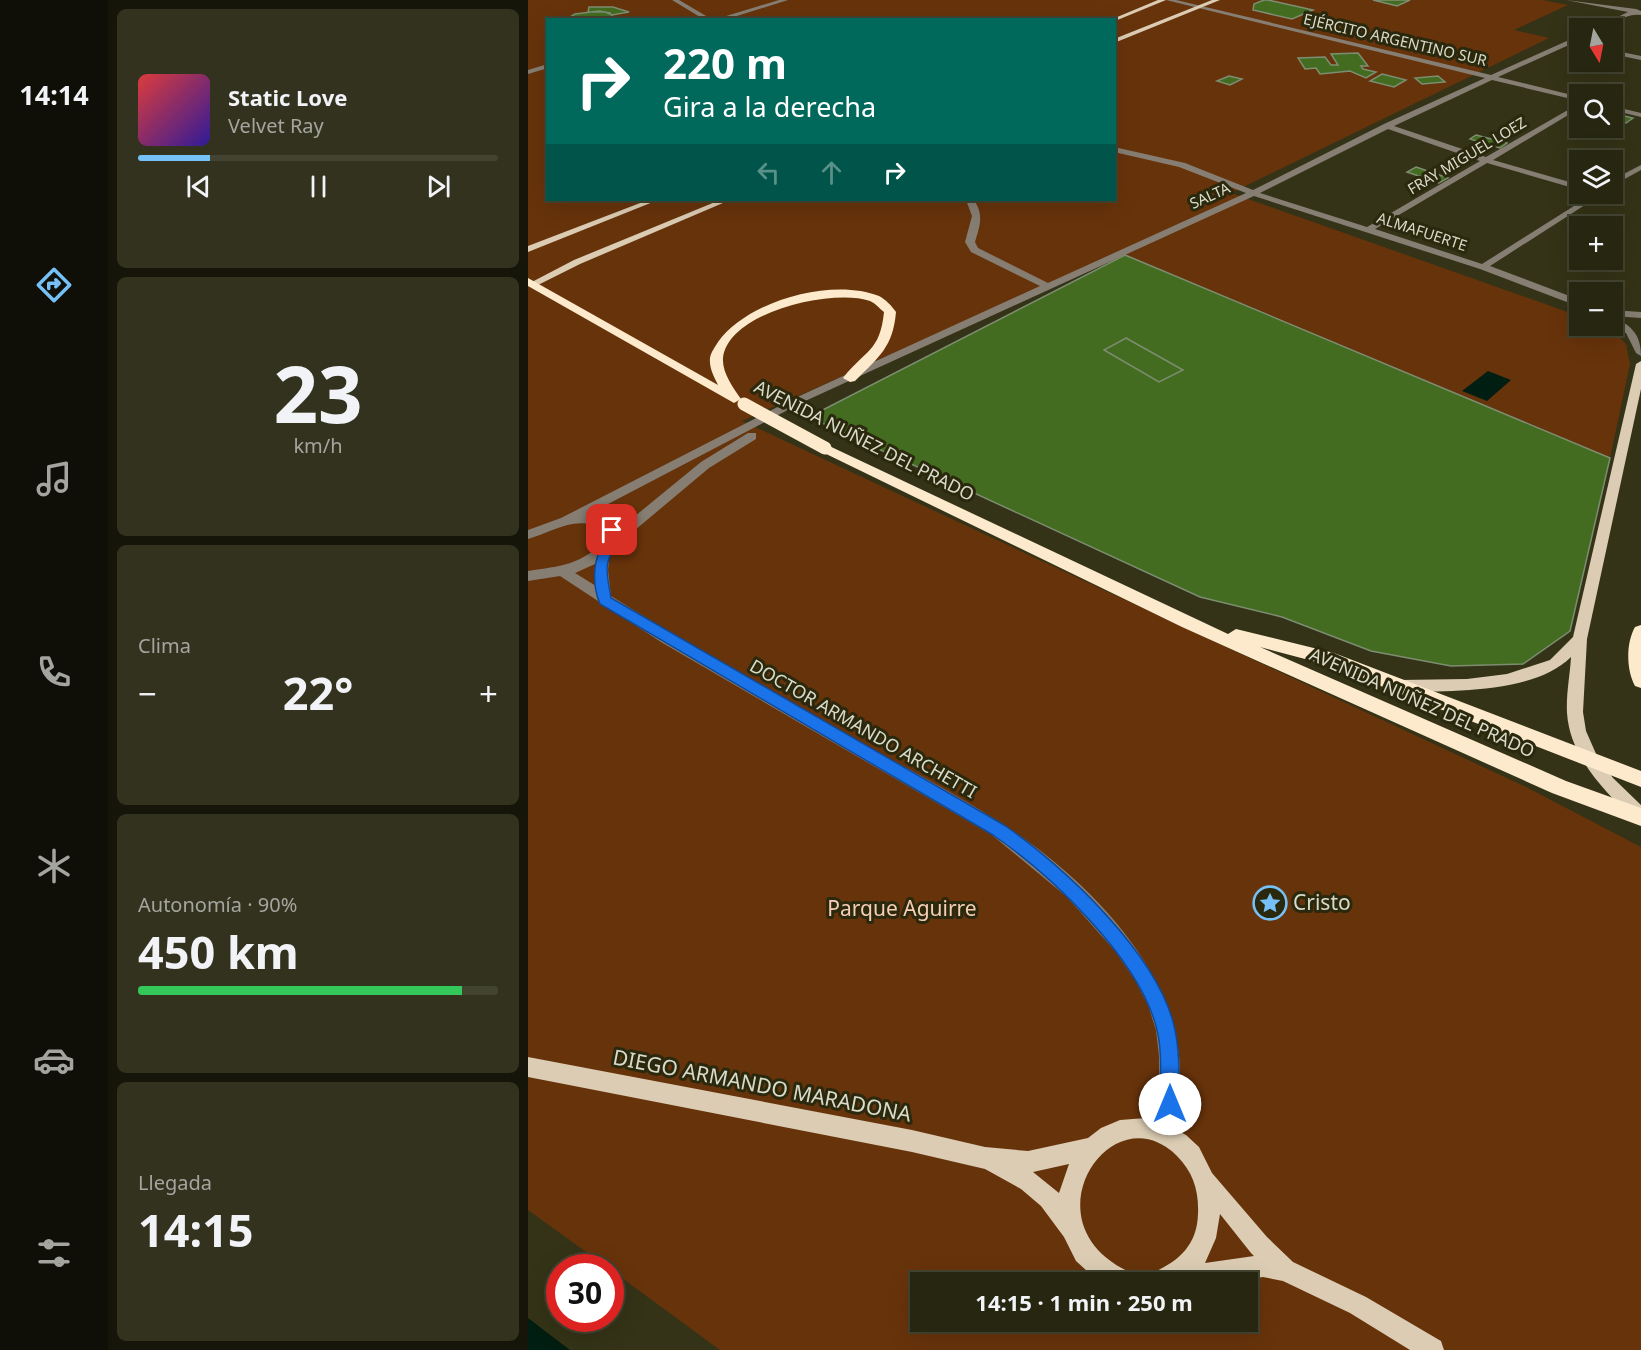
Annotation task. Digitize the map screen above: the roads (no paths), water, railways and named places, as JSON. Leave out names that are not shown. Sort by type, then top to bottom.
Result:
[{"type":"highway","name":"AVENIDA NUÑEZ DEL PRADO","points":[[531,283],[825,448],[1188,623],[1559,787],[1641,817]]},
{"type":"highway","points":[[739,401],[721,376],[717,364],[717,353],[725,340],[737,326],[755,315],[787,302],[819,294],[856,293],[882,302],[890,311],[892,320],[883,343],[850,378]]},
{"type":"highway","name":"AVENIDA NUÑEZ DEL PRADO","points":[[1188,623],[1328,658],[1641,779]]},
{"type":"highway","points":[[1641,631],[1638,638],[1638,671],[1641,681]]},
{"type":"main road","points":[[1116,19],[1163,0]]},
{"type":"main road","points":[[1116,40],[1216,0]]},
{"type":"main road","points":[[528,249],[651,201]]},
{"type":"main road","points":[[531,283],[724,201]]},
{"type":"main road","points":[[1641,364],[1580,639],[1575,712],[1578,730],[1590,759],[1607,783],[1641,817]]},
{"type":"main road","points":[[1400,686],[1467,685],[1507,680],[1555,664],[1580,639]]},
{"type":"main road","name":"DIEGO ARMANDO MARADONA","points":[[528,1067],[912,1141],[985,1158],[1028,1162],[1092,1148]]},
{"type":"main road","name":"DIEGO ARMANDO MARADONA","points":[[1073,1231],[1070,1208],[1071,1185],[1079,1165],[1092,1148],[1107,1136],[1126,1130],[1145,1129],[1164,1135],[1181,1145],[1259,1245],[1285,1270]]},
{"type":"main road","name":"DIEGO ARMANDO MARADONA","points":[[985,1158],[1029,1181],[1049,1198],[1073,1231],[1084,1254],[1103,1272]]},
{"type":"main road","name":"DIEGO ARMANDO MARADONA","points":[[1179,1272],[1188,1267],[1202,1248],[1210,1225],[1211,1200],[1204,1177]]},
{"type":"main road","name":"DIEGO ARMANDO MARADONA","points":[[1223,1272],[1263,1266],[1285,1270],[1358,1305],[1432,1350]]},
{"type":"street","points":[[675,0],[706,18]]},
{"type":"street","points":[[723,18],[785,0]]},
{"type":"street","name":"EJÉRCITO ARGENTINO SUR","points":[[1169,0],[1569,96]]},
{"type":"street","points":[[1569,0],[1639,11]]},
{"type":"street","points":[[1622,18],[1639,11]]},
{"type":"street","name":"SALTA","points":[[850,378],[1050,287],[1118,253],[1254,193],[1387,126],[1568,42]]},
{"type":"street","points":[[1623,54],[1641,58]]},
{"type":"street","points":[[528,72],[546,67]]},
{"type":"street","name":"FRAY MIGUEL LOEZ","points":[[1368,230],[1569,111]]},
{"type":"street","points":[[1623,111],[1641,115]]},
{"type":"street","points":[[1387,126],[1486,160],[1569,185]]},
{"type":"street","name":"ALMAFUERTE","points":[[1116,149],[1182,165],[1254,193],[1483,267],[1569,300]]},
{"type":"street","points":[[1623,178],[1641,167]]},
{"type":"street","points":[[971,201],[977,210],[978,218],[970,242],[974,250],[1050,287]]},
{"type":"street","points":[[1483,267],[1581,204]]},
{"type":"street","points":[[1623,314],[1641,315]]},
{"type":"street","points":[[1623,327],[1630,331],[1641,353]]},
{"type":"street","points":[[528,535],[545,526],[566,520],[799,400],[850,378]]},
{"type":"street","points":[[530,575],[564,572],[587,563],[723,452],[850,378]]},
{"type":"street","points":[[566,520],[592,520],[606,524],[612,530],[601,570],[605,601]]},
{"type":"street","name":"DOCTOR ARMANDO ARCHETTI","points":[[564,572],[605,601],[998,830],[1024,848],[1075,894],[1136,964],[1156,1000],[1166,1028],[1170,1052],[1170,1104],[1164,1135]]},
{"type":"place","name":"Cristo","points":[[1270,903]]},
{"type":"park label","name":"Parque Aguirre","points":[[902,909]]}]
